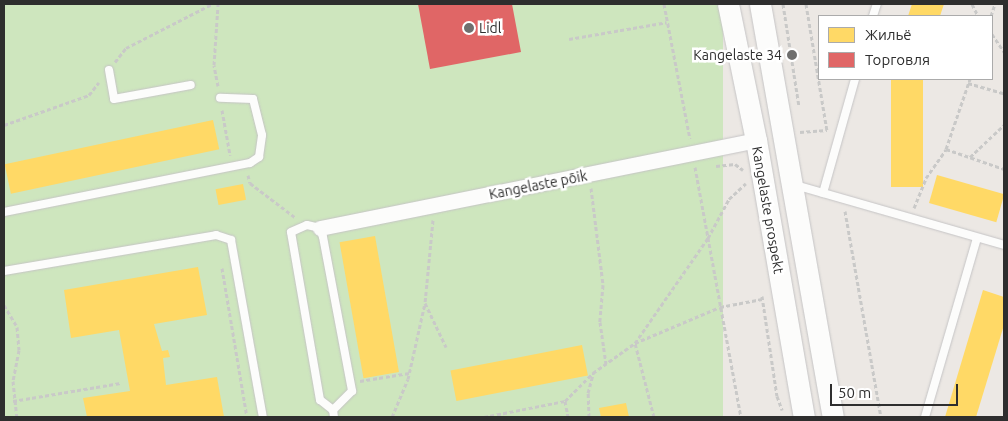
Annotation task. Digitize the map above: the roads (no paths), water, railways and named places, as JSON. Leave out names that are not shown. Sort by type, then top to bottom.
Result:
[{"type":"main road","name":"Kangelaste prospekt","points":[[728,4],[756,140],[804,417]]},
{"type":"main road","name":"Kangelaste prospekt","points":[[760,4],[833,417]]},
{"type":"street","name":"Kangelaste põik","points":[[314,226],[694,160],[756,140]]},
{"type":"lane","points":[[109,70],[114,98],[191,85]]},
{"type":"lane","points":[[823,193],[855,80]]},
{"type":"lane","points":[[4,212],[246,165],[259,157],[262,135],[253,99],[220,98]]},
{"type":"lane","points":[[792,184],[1004,246]]},
{"type":"lane","points":[[314,226],[352,391],[333,414],[320,400],[291,232],[314,226]]},
{"type":"lane","points":[[4,271],[216,235],[231,240],[263,417]]},
{"type":"lane","points":[[925,417],[977,238]]},
{"type":"place","name":"Lidl","points":[[469,28]]},
{"type":"place","name":"Kangelaste 34","points":[[792,55]]}]
